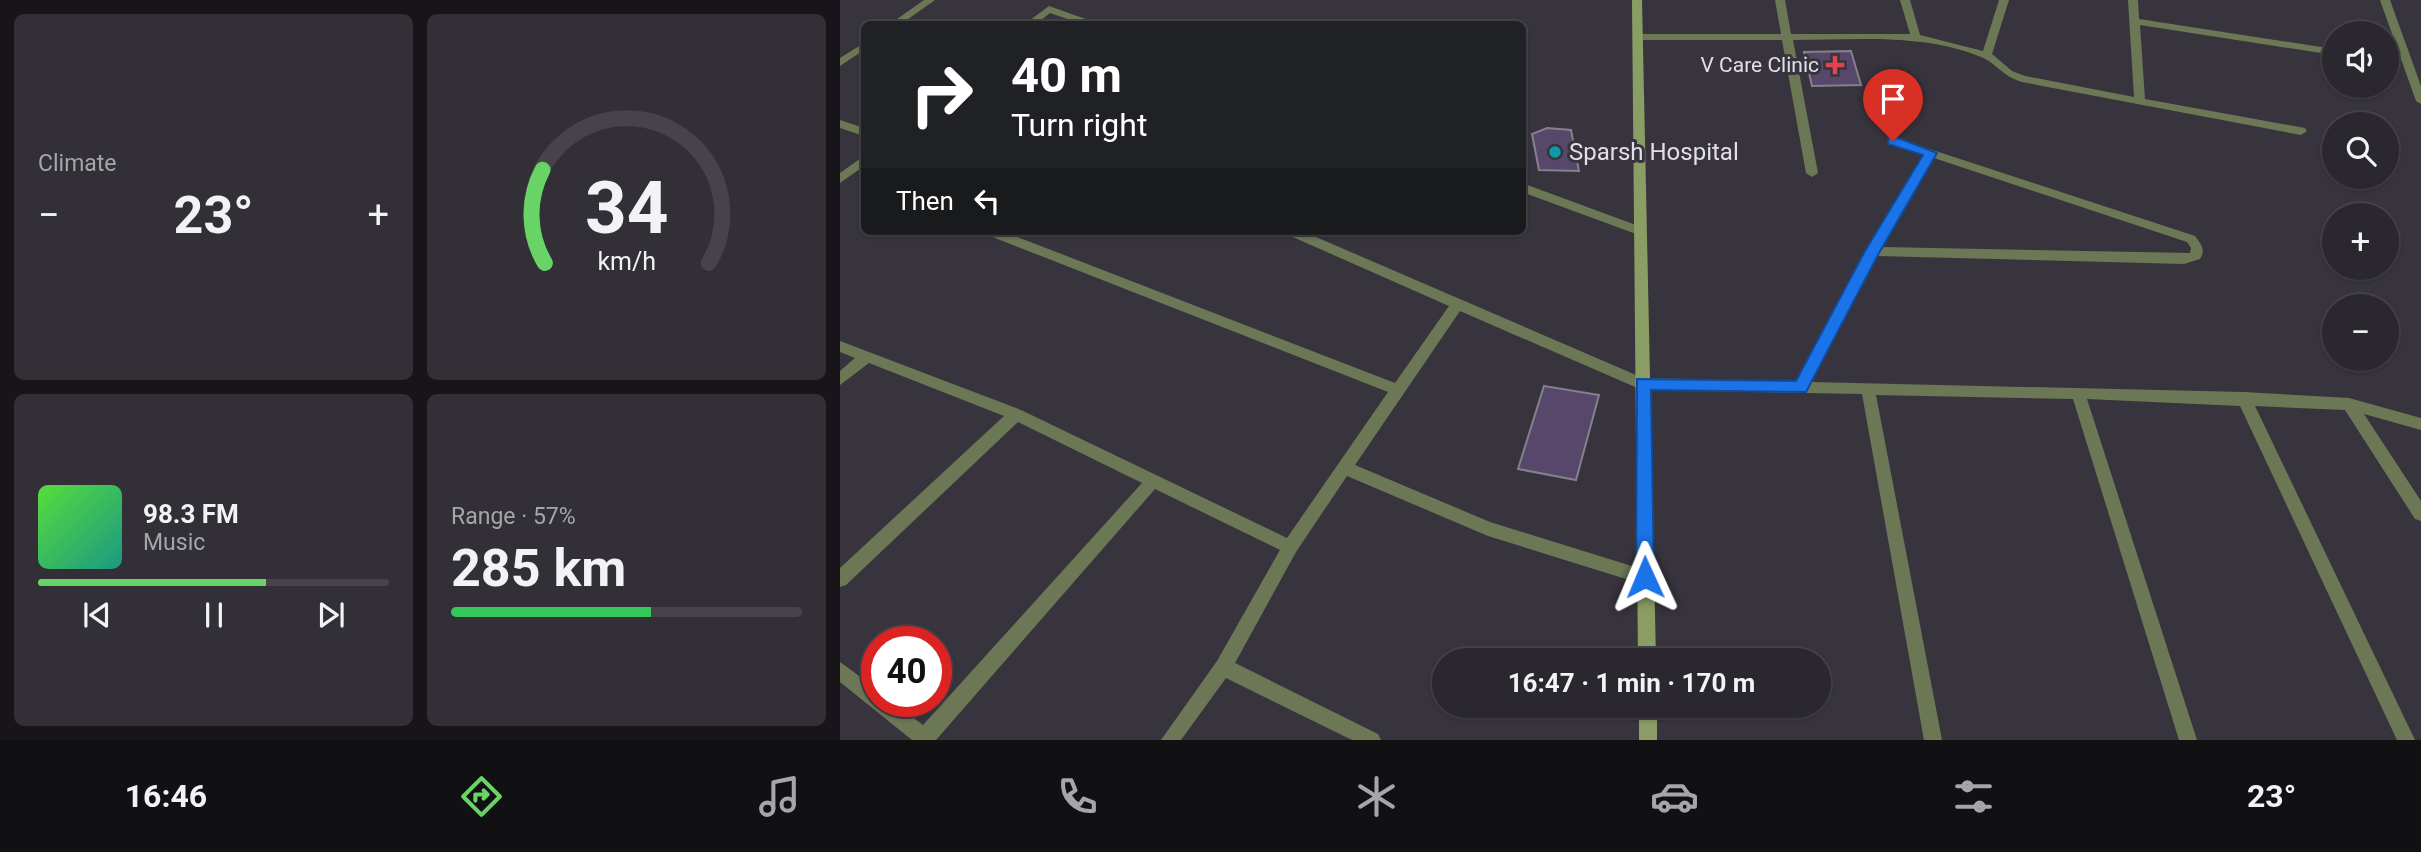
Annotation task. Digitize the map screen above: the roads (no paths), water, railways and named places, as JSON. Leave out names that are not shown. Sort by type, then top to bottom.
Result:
[{"type":"street","points":[[899,21],[930,0]]},
{"type":"street","points":[[1034,21],[1060,0]]},
{"type":"street","points":[[1635,0],[1638,37],[1647,648]]},
{"type":"street","points":[[1780,0],[1812,173]]},
{"type":"street","points":[[1905,0],[1916,37]]},
{"type":"street","points":[[1987,55],[2004,0]]},
{"type":"street","points":[[2133,0],[2140,99]]},
{"type":"street","points":[[2385,0],[2417,79],[2421,101]]},
{"type":"street","points":[[1049,9],[1082,21]]},
{"type":"street","points":[[2135,21],[2322,50]]},
{"type":"street","points":[[1638,37],[1916,37],[1987,55],[2008,73],[2022,79],[2301,131]]},
{"type":"street","points":[[840,62],[861,48]]},
{"type":"street","points":[[840,124],[861,131]]},
{"type":"street","points":[[1873,251],[2184,259],[2196,256],[2197,248],[2191,239],[1893,141]]},
{"type":"street","points":[[1801,387],[1873,251],[1931,153]]},
{"type":"street","points":[[840,179],[861,162]]},
{"type":"street","points":[[1526,188],[1640,231]]},
{"type":"street","points":[[999,235],[1398,390]]},
{"type":"street","points":[[1299,235],[1642,384],[2244,398],[2348,404],[2421,424]]},
{"type":"street","points":[[1170,740],[1223,667],[1290,547],[1458,304]]},
{"type":"street","points":[[840,346],[1016,414],[1290,547]]},
{"type":"street","points":[[840,379],[866,357]]},
{"type":"street","points":[[1868,388],[1934,740]]},
{"type":"street","points":[[2078,393],[2188,740]]},
{"type":"street","points":[[2244,398],[2406,740]]},
{"type":"street","points":[[2348,404],[2421,514]]},
{"type":"street","points":[[840,579],[1016,414]]},
{"type":"street","points":[[1346,469],[1488,529],[1645,577]]},
{"type":"street","points":[[898,717],[925,739],[1153,481]]},
{"type":"street","points":[[1223,667],[1372,740]]},
{"type":"street","points":[[840,671],[861,688]]},
{"type":"street","points":[[1648,718],[1648,740]]},
{"type":"place","name":"V Care Clinic","points":[[1835,65]]},
{"type":"place","name":"Sparsh Hospital","points":[[1555,152]]}]
